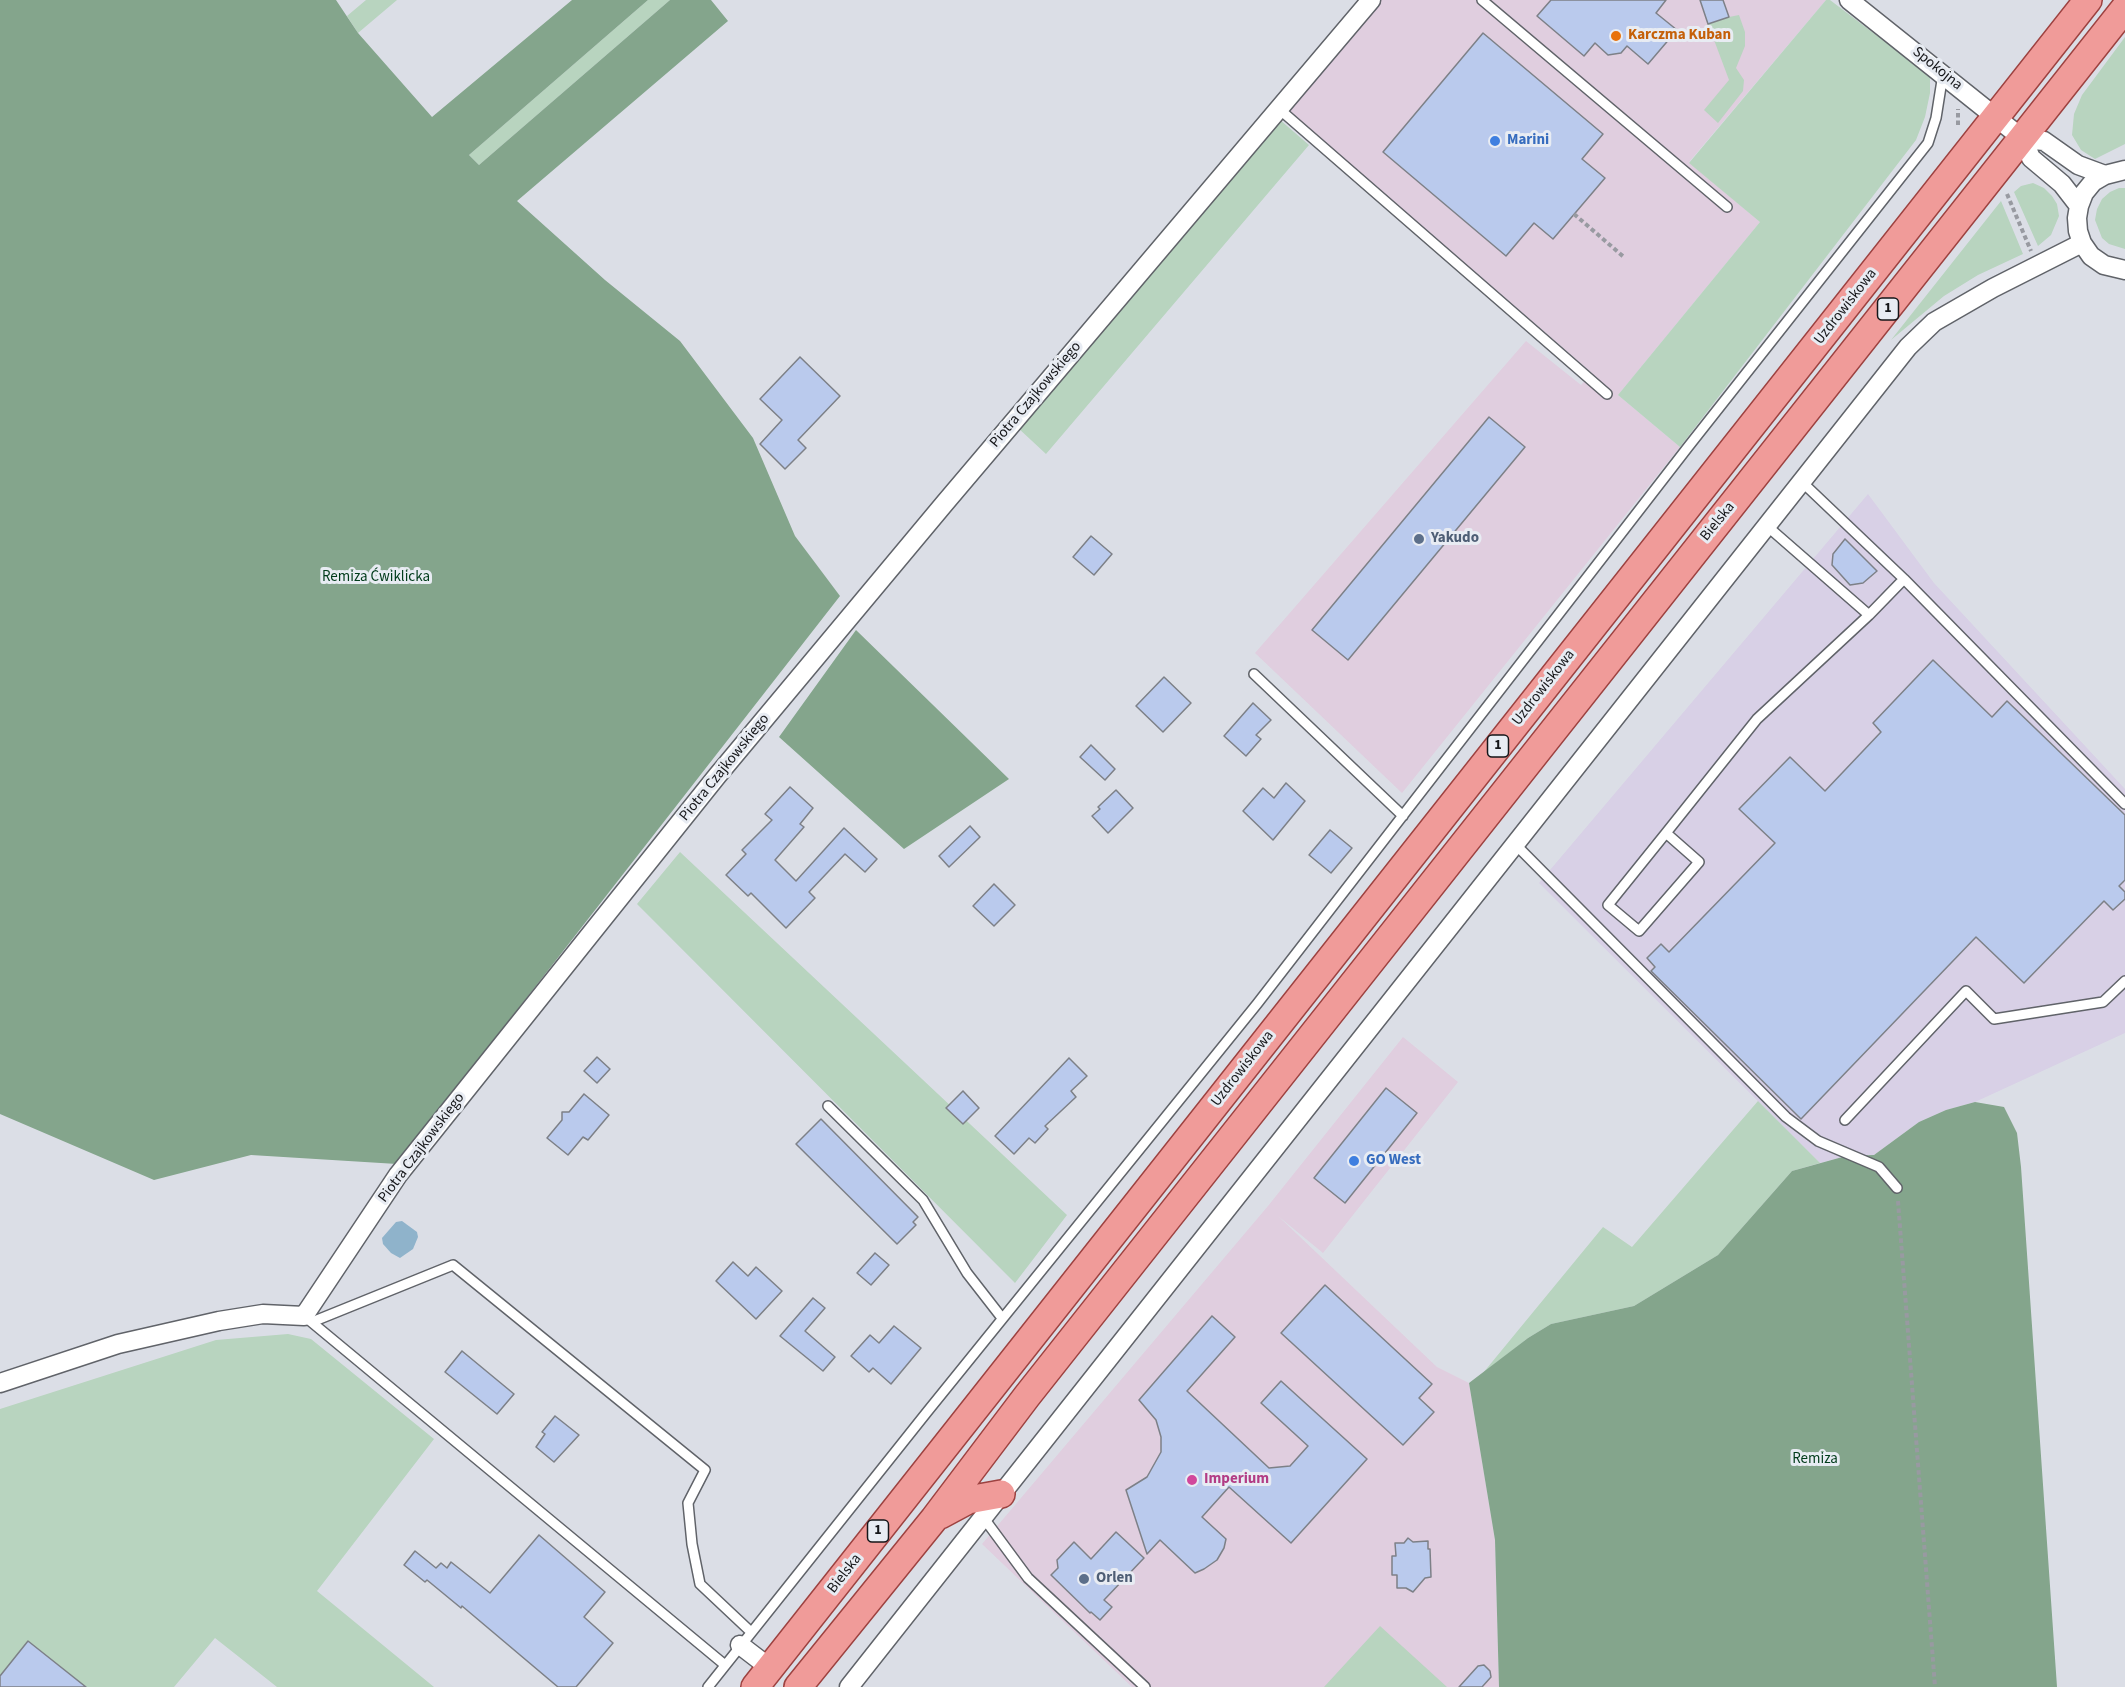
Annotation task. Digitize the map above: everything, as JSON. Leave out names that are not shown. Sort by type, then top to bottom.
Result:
[{"type":"main road","name":"Uzdrowiskowa","points":[[1000,1376],[2088,0]]},
{"type":"main road","name":"1","points":[[2023,139],[2125,8]]},
{"type":"main road","name":"Bielska","points":[[934,1519],[1027,1396],[1683,565],[2023,139]]},
{"type":"main road","name":"Bielska","points":[[763,1678],[1000,1376]]},
{"type":"main road","points":[[934,1519],[968,1500],[1001,1494]]},
{"type":"main road","name":"1","points":[[798,1687],[934,1519]]},
{"type":"street","name":"Piotra Czajkowskiego","points":[[308,1319],[398,1175],[717,776],[1371,0]]},
{"type":"street","name":"Spokojna","points":[[1849,0],[2023,139]]},
{"type":"street","points":[[2079,206],[2062,184],[2031,158],[2023,139],[2044,141],[2078,165],[2105,175]]},
{"type":"street","points":[[2125,170],[2105,175],[2093,182],[2084,193],[2077,218],[2082,243],[2091,256],[2104,265],[2125,270]]},
{"type":"street","points":[[849,1687],[1908,347],[1934,322],[1993,288],[2082,243]]},
{"type":"street","points":[[0,1383],[118,1344],[219,1321],[263,1314],[308,1319]]},
{"type":"street","points":[[746,1638],[763,1678]]},
{"type":"lane","points":[[1482,0],[1727,207]]},
{"type":"lane","points":[[708,1687],[1250,1012],[1688,447],[1928,143],[1936,118],[1943,74]]},
{"type":"lane","points":[[1278,108],[1607,394]]},
{"type":"lane","points":[[1802,482],[1904,579],[2125,804]]},
{"type":"lane","points":[[1767,526],[1869,615]]},
{"type":"lane","points":[[1666,833],[1699,862],[1639,931],[1608,905],[1757,719],[1869,615],[1904,579]]},
{"type":"lane","points":[[1254,674],[1403,816]]},
{"type":"lane","points":[[1515,844],[1786,1117],[1818,1141],[1879,1167],[1897,1188]]},
{"type":"lane","points":[[1845,1120],[1966,991],[1994,1019],[2103,1002],[2125,981]]},
{"type":"lane","points":[[828,1106],[923,1200],[966,1274],[1002,1318]]},
{"type":"lane","points":[[725,1665],[308,1319],[453,1264],[705,1470],[688,1503],[692,1544],[700,1584],[746,1638]]},
{"type":"lane","points":[[983,1517],[1028,1578],[1145,1687]]},
{"type":"path","points":[[1574,214],[1625,258]]},
{"type":"path","points":[[1897,1188],[1935,1687]]},
{"type":"shaded area","points":[[1379,0],[1826,0],[1689,162],[1760,222],[1618,395],[1680,447],[1402,793],[1255,653],[1526,341],[1581,385],[1592,373],[1287,109]]},
{"type":"shaded area","points":[[1868,494],[1934,583],[2125,789],[2125,1033],[1975,1102],[1946,1110],[1919,1122],[1874,1155],[1846,1156],[1820,1163],[1539,883]]},
{"type":"shaded area","points":[[1403,1037],[1458,1082],[1323,1253],[1278,1216],[1437,1367],[1469,1383],[1495,1540],[1499,1687],[1132,1687],[982,1544],[1268,1206]]},
{"type":"green space","name":"Remiza Ćwiklicka","points":[[0,0],[336,0],[358,33],[432,117],[572,0],[648,0],[469,155],[479,165],[670,0],[711,0],[728,21],[517,201],[605,280],[680,341],[753,438],[795,536],[840,596],[397,1164],[251,1155],[154,1180],[0,1114]]},
{"type":"green space","points":[[366,0],[397,0],[358,33],[347,16]]},
{"type":"green space","points":[[648,0],[670,0],[479,165],[469,155]]},
{"type":"green space","points":[[1826,0],[1830,0],[1930,76],[1930,93],[1925,117],[1916,140],[1680,447],[1618,395],[1760,222],[1689,163]]},
{"type":"green space","points":[[1739,15],[1745,32],[1745,46],[1736,68],[1744,80],[1743,91],[1718,123],[1704,110],[1729,80],[1708,24]]},
{"type":"green space","points":[[2125,37],[2125,144],[2095,159],[2081,150],[2072,135],[2074,114],[2082,95]]},
{"type":"green space","points":[[1279,119],[1309,145],[1046,454],[1017,427]]},
{"type":"green space","points":[[2033,183],[2044,188],[2052,196],[2057,204],[2059,216],[2051,235],[2038,246],[2014,192],[2021,186]]},
{"type":"green space","points":[[2119,188],[2125,188],[2125,249],[2109,244],[2102,238],[2095,220],[2102,199]]},
{"type":"green space","points":[[2001,201],[2023,254],[1978,275],[1944,296],[1891,340]]},
{"type":"green space","points":[[856,630],[1009,779],[904,849],[779,737]]},
{"type":"green space","points":[[680,852],[1067,1215],[1015,1283],[637,904]]},
{"type":"green space","points":[[1758,1101],[1820,1163],[1792,1171],[1718,1255],[1634,1306],[1551,1324],[1528,1338],[1483,1373],[1603,1227],[1632,1247]]},
{"type":"green space","name":"Remiza","points":[[1975,1102],[2004,1107],[2017,1133],[2057,1687],[1499,1687],[1495,1540],[1469,1383],[1528,1338],[1551,1324],[1634,1306],[1718,1255],[1792,1171],[1846,1156],[1874,1155],[1919,1122],[1946,1110]]},
{"type":"green space","points":[[288,1334],[311,1339],[434,1439],[317,1591],[434,1687],[277,1687],[215,1638],[174,1687],[0,1687],[0,1409],[216,1340]]},
{"type":"green space","points":[[1380,1626],[1447,1687],[1324,1687]]},
{"type":"water","points":[[402,1221],[417,1232],[418,1237],[413,1249],[400,1258],[391,1253],[383,1244],[382,1238],[396,1222]]},
{"type":"building","name":"Karczma Kuban","points":[[1551,0],[1666,0],[1656,13],[1677,30],[1648,64],[1627,46],[1621,53],[1608,55],[1595,43],[1584,56],[1537,16]]},
{"type":"building","points":[[1700,0],[1723,0],[1729,17],[1708,24]]},
{"type":"building","name":"Marini","points":[[1483,33],[1603,134],[1582,159],[1605,178],[1553,239],[1534,223],[1506,256],[1383,152]]},
{"type":"building","points":[[800,357],[840,396],[798,440],[806,448],[785,469],[760,444],[782,420],[760,399]]},
{"type":"building","name":"Yakudo","points":[[1489,417],[1525,447],[1348,660],[1312,630]]},
{"type":"building","points":[[1091,536],[1112,554],[1094,575],[1073,557]]},
{"type":"building","points":[[1845,539],[1877,571],[1863,583],[1850,585],[1832,565],[1833,554]]},
{"type":"building","points":[[1933,660],[1992,717],[2007,701],[2125,815],[2125,880],[2119,886],[2125,892],[2125,899],[2113,910],[2104,901],[2024,983],[1976,937],[1801,1119],[1651,971],[1655,967],[1647,958],[1661,944],[1669,952],[1775,843],[1739,809],[1790,757],[1825,791],[1881,732],[1873,723]]},
{"type":"building","points":[[1164,677],[1191,703],[1163,732],[1136,706]]},
{"type":"building","points":[[1253,703],[1271,720],[1256,735],[1261,739],[1246,756],[1224,736]]},
{"type":"building","points":[[1091,745],[1115,769],[1105,780],[1080,757]]},
{"type":"building","points":[[1286,783],[1305,801],[1273,840],[1243,811],[1263,788],[1274,798]]},
{"type":"building","points":[[790,787],[813,808],[800,824],[804,827],[775,860],[796,881],[844,828],[877,859],[865,872],[845,854],[809,892],[815,898],[786,928],[751,893],[748,896],[726,875],[746,854],[742,850],[772,820],[765,814]]},
{"type":"building","points":[[1116,790],[1133,808],[1108,833],[1092,816]]},
{"type":"building","points":[[970,826],[980,837],[949,867],[939,856]]},
{"type":"building","points":[[1330,830],[1352,848],[1331,873],[1309,855]]},
{"type":"building","points":[[994,884],[1015,905],[994,926],[973,906]]},
{"type":"building","points":[[597,1057],[610,1069],[597,1083],[584,1071]]},
{"type":"building","points":[[1069,1058],[1087,1076],[1071,1091],[1076,1097],[1045,1126],[1048,1129],[1035,1143],[1029,1138],[1014,1154],[995,1136]]},
{"type":"building","name":"GO West","points":[[1386,1088],[1417,1113],[1345,1203],[1314,1178]]},
{"type":"building","points":[[963,1091],[979,1108],[963,1124],[946,1108]]},
{"type":"building","points":[[584,1094],[609,1115],[588,1140],[583,1137],[568,1155],[547,1138],[562,1120],[562,1112],[569,1112]]},
{"type":"building","points":[[821,1119],[918,1217],[913,1222],[916,1225],[897,1244],[796,1144]]},
{"type":"building","points":[[875,1253],[889,1265],[871,1285],[857,1273]]},
{"type":"building","points":[[733,1262],[748,1276],[756,1267],[782,1291],[756,1319],[716,1281]]},
{"type":"building","points":[[1325,1285],[1432,1384],[1419,1398],[1434,1412],[1403,1445],[1281,1333]]},
{"type":"building","points":[[813,1298],[825,1308],[805,1331],[835,1357],[823,1371],[780,1336]]},
{"type":"building","points":[[1212,1316],[1235,1337],[1187,1391],[1269,1468],[1290,1466],[1308,1446],[1261,1403],[1281,1381],[1367,1459],[1291,1543],[1229,1487],[1202,1517],[1226,1539],[1224,1548],[1217,1560],[1195,1573],[1160,1540],[1147,1554],[1126,1490],[1147,1477],[1161,1452],[1161,1437],[1156,1420],[1139,1400]]},
{"type":"building","points":[[894,1326],[921,1348],[891,1384],[873,1368],[869,1372],[851,1356],[870,1335],[879,1343]]},
{"type":"building","points":[[462,1351],[514,1394],[497,1414],[445,1372]]},
{"type":"building","points":[[555,1416],[579,1435],[554,1462],[536,1447],[545,1434],[542,1432]]},
{"type":"building","name":"Orlen","points":[[1116,1532],[1144,1558],[1104,1600],[1112,1607],[1100,1620],[1051,1575],[1058,1568],[1057,1560],[1074,1542],[1091,1559]]},
{"type":"building","points":[[539,1535],[605,1592],[584,1617],[613,1643],[576,1687],[558,1687],[462,1606],[461,1608],[427,1580],[425,1582],[404,1565],[415,1551],[436,1568],[441,1563],[447,1568],[451,1562],[490,1593]]},
{"type":"building","points":[[1408,1538],[1413,1542],[1428,1541],[1428,1549],[1430,1549],[1431,1577],[1425,1578],[1413,1592],[1406,1588],[1397,1588],[1397,1575],[1392,1575],[1392,1556],[1396,1556],[1395,1543],[1404,1543]]},
{"type":"building","points":[[28,1641],[86,1687],[0,1687],[0,1676]]},
{"type":"building","points":[[1484,1665],[1490,1671],[1491,1677],[1482,1687],[1459,1687],[1478,1666]]},
{"type":"place","name":"Karczma Kuban","points":[[1616,36]]},
{"type":"place","name":"Marini","points":[[1495,141]]},
{"type":"place","name":"Yakudo","points":[[1419,539]]},
{"type":"place","name":"GO West","points":[[1354,1161]]},
{"type":"place","name":"Imperium","points":[[1192,1480]]},
{"type":"place","name":"Orlen","points":[[1084,1579]]}]
